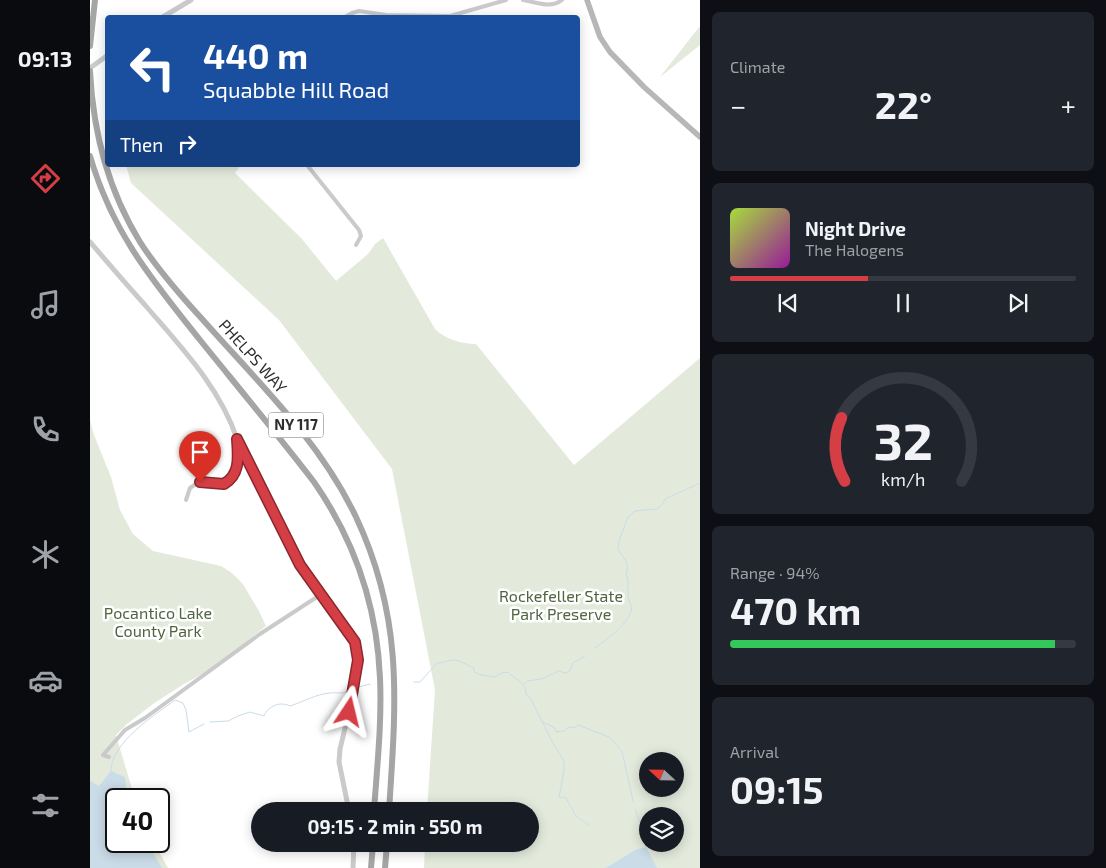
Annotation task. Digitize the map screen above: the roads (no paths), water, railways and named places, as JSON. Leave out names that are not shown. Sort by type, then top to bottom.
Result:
[{"type":"main road","points":[[90,46],[95,0]]},
{"type":"main road","points":[[587,0],[600,38],[610,52],[644,87],[700,137]]},
{"type":"main road","name":"PHELPS WAY","points":[[90,70],[96,126],[105,161]]},
{"type":"main road","name":"PHELPS WAY","points":[[90,156],[111,214],[137,259],[314,482],[334,514],[352,549],[369,597],[375,623],[379,664],[380,713],[375,802]]},
{"type":"main road","name":"PHELPS WAY","points":[[106,167],[123,210],[140,242],[178,292],[310,443],[344,494],[367,541],[384,594],[394,659],[395,712],[390,802]]},
{"type":"main road","points":[[372,868],[373,852]]},
{"type":"main road","points":[[385,868],[386,852]]},
{"type":"street","points":[[166,15],[191,0]]},
{"type":"street","points":[[454,15],[506,0]]},
{"type":"street","points":[[523,0],[548,5],[556,4],[562,0]]},
{"type":"street","points":[[348,15],[352,12],[388,15]]},
{"type":"street","points":[[90,70],[105,57]]},
{"type":"street","points":[[309,167],[359,230],[362,236],[356,245]]},
{"type":"street","points":[[90,242],[169,332],[220,400],[232,422],[237,439],[300,565],[350,634],[358,649],[353,691],[340,749],[341,774],[347,802]]},
{"type":"street","points":[[186,500],[190,488],[200,482],[224,484],[232,477],[237,467],[237,439]]},
{"type":"street","points":[[109,757],[103,755],[125,730],[146,718],[260,634],[320,594]]},
{"type":"street","points":[[353,868],[354,852]]},
{"type":"water","points":[[111,771],[125,777],[126,788],[105,788],[105,853],[153,853],[162,868],[90,868],[90,781],[99,786]]},
{"type":"water","points":[[639,849],[639,852],[649,852],[657,868],[606,868]]},
{"type":"waterway","points":[[595,648],[621,627],[631,611],[628,598],[627,567],[618,549],[628,517],[635,511],[657,509],[665,499],[700,483]]},
{"type":"waterway","points":[[524,684],[559,671],[565,673],[570,671],[573,663],[585,656]]},
{"type":"waterway","points":[[414,682],[420,682],[437,663],[454,660],[474,668],[474,672],[481,675],[495,677],[501,673],[508,672],[526,690],[526,694],[531,699],[564,761],[559,797],[566,798],[576,816],[589,825]]},
{"type":"waterway","points":[[359,687],[370,684]]},
{"type":"waterway","points":[[210,722],[228,721],[250,712],[264,716],[271,707],[278,704],[290,706],[320,695],[342,693],[350,690]]},
{"type":"waterway","points":[[111,771],[113,760],[126,740],[175,700],[183,703],[186,710],[189,732],[204,724]]},
{"type":"waterway","points":[[543,722],[555,728],[556,732],[564,731],[569,727],[574,728],[578,725],[609,737],[622,751],[633,801]]},
{"type":"waterway","points":[[635,809],[639,819]]},
{"type":"park label","name":"Rockefeller State Park Preserve","points":[[561,605]]},
{"type":"park label","name":"Pocantico Lake County Park","points":[[158,622]]}]
